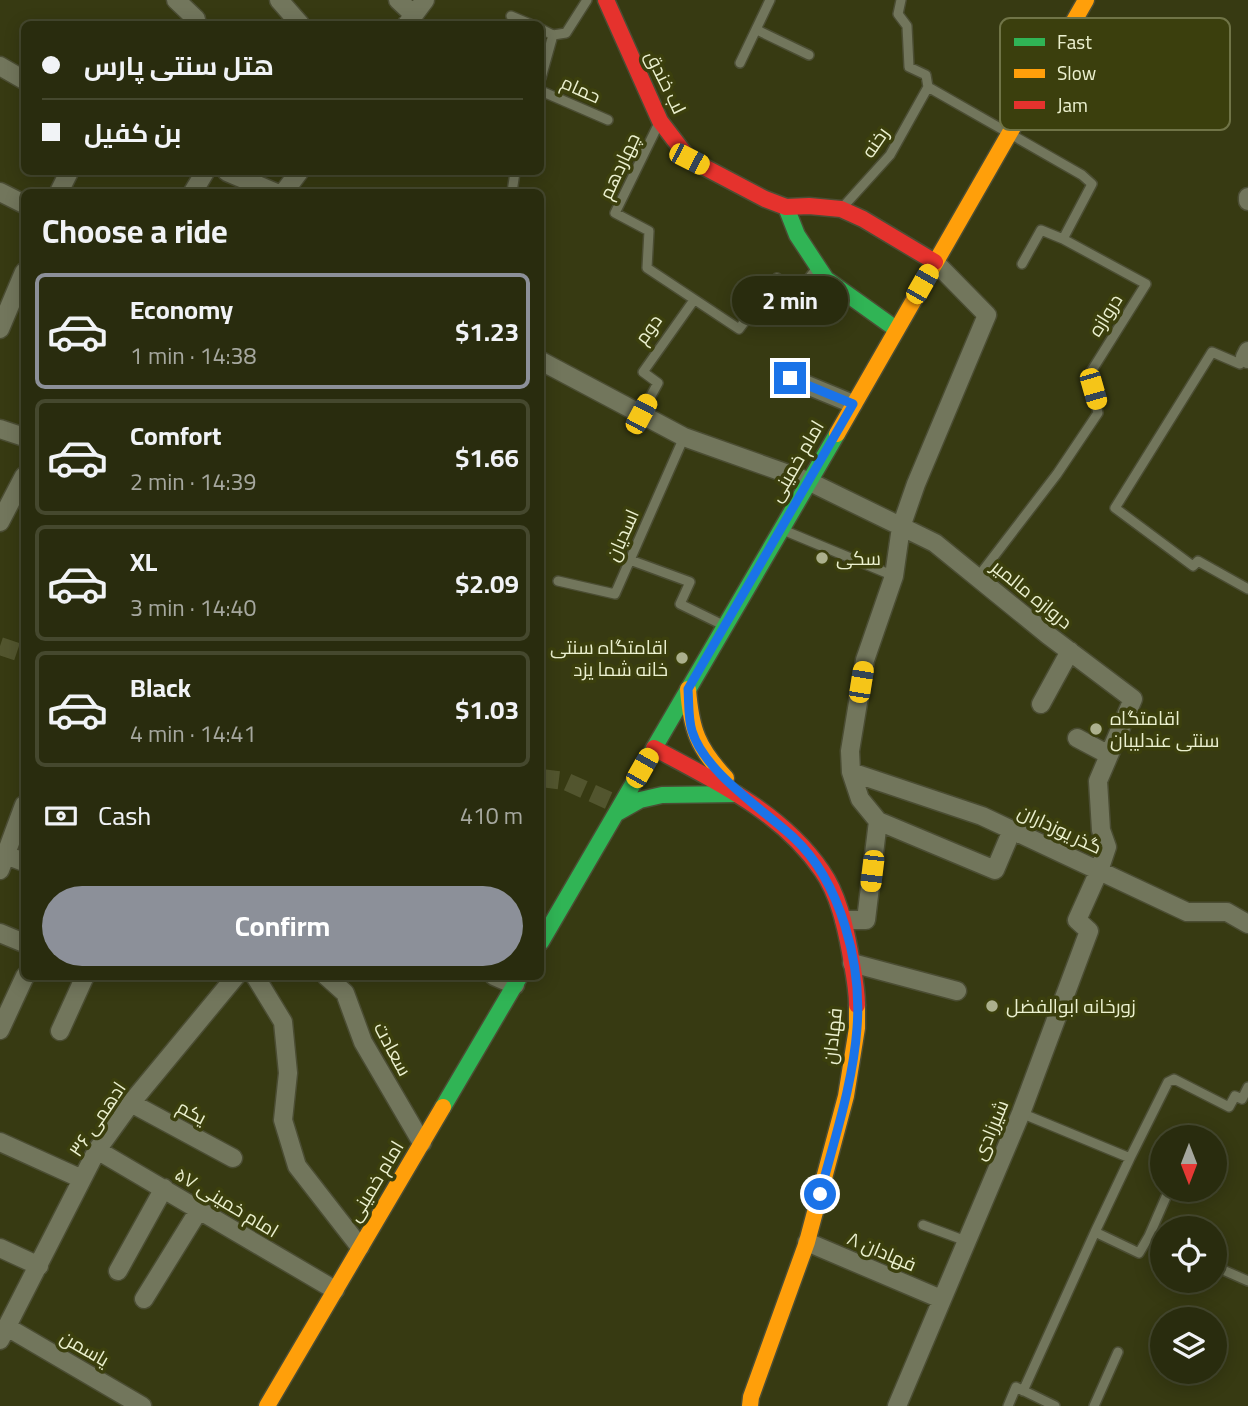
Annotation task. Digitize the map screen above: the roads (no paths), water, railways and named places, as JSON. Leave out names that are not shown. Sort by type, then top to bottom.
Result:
[{"type":"street","points":[[176,0],[196,19]]},
{"type":"street","points":[[279,0],[297,21]]},
{"type":"street","points":[[398,0],[411,20],[425,0]]},
{"type":"street","name":"لب خندق","points":[[606,0],[660,121],[689,159],[786,207],[841,209],[935,262]]},
{"type":"street","name":"امام خمینی","points":[[1076,18],[1086,0]]},
{"type":"street","points":[[0,66],[21,78]]},
{"type":"street","name":"امام خمینی","points":[[544,937],[1011,130]]},
{"type":"street","points":[[234,175],[267,189]]},
{"type":"street","points":[[0,192],[21,202]]},
{"type":"street","points":[[786,207],[797,235],[826,279],[896,330]]},
{"type":"street","points":[[935,262],[987,315],[916,484],[901,527],[894,576],[864,660],[850,751],[851,772],[860,799],[878,821],[995,870],[1012,830]]},
{"type":"street","points":[[0,328],[21,279]]},
{"type":"street","name":"دروازه مالمیر","points":[[544,363],[684,437],[808,481],[936,542],[1133,699],[1109,755]]},
{"type":"street","points":[[790,378],[853,404]]},
{"type":"street","points":[[0,429],[21,436]]},
{"type":"street","points":[[0,522],[21,483]]},
{"type":"street","points":[[1041,704],[1070,651]]},
{"type":"street","points":[[688,689],[692,732],[702,752],[742,795]]},
{"type":"street","points":[[1077,738],[1109,755],[1098,781],[1101,830],[1107,847],[1099,871]]},
{"type":"street","name":"فهادان","points":[[654,748],[742,795],[795,839],[823,872],[844,920],[857,992],[857,1028],[846,1096],[807,1242],[750,1406]]},
{"type":"street","name":"گذر يوزداران","points":[[851,772],[982,816],[1187,912],[1227,912],[1248,924]]},
{"type":"street","points":[[617,813],[640,800],[654,796],[742,795]]},
{"type":"street","points":[[21,812],[2,859],[21,862]]},
{"type":"street","points":[[844,920],[866,920],[878,821]]},
{"type":"street","name":"شیرزادی","points":[[897,1406],[1020,1113],[1088,930],[1077,920],[1099,871]]},
{"type":"street","points":[[0,933],[21,942]]},
{"type":"street","points":[[852,963],[957,991]]},
{"type":"street","points":[[0,1030],[23,980]]},
{"type":"street","points":[[60,1031],[83,980]]},
{"type":"street","name":"ادهمی ۳۶","points":[[5,1323],[39,1266],[97,1150],[131,1103],[233,980]]},
{"type":"street","points":[[257,980],[283,1022],[288,1073],[283,1120],[297,1166],[360,1247]]},
{"type":"street","name":"سعادت","points":[[331,980],[345,993],[363,1042],[422,1143]]},
{"type":"street","name":"امام خمینی","points":[[267,1406],[518,981]]},
{"type":"street","name":"یکم","points":[[131,1103],[233,1158]]},
{"type":"street","points":[[0,1142],[82,1179]]},
{"type":"street","name":"امام خمینی ۵۷","points":[[97,1150],[335,1290]]},
{"type":"street","points":[[117,1271],[164,1188]]},
{"type":"street","points":[[144,1299],[199,1210]]},
{"type":"street","name":"فهادان ۸","points":[[807,1242],[941,1299]]},
{"type":"street","points":[[0,1248],[39,1266]]},
{"type":"street","name":"یاسمن","points":[[5,1323],[142,1406]]},
{"type":"lane","points":[[544,30],[553,35],[566,33],[587,0]]},
{"type":"lane","points":[[740,63],[770,0]]},
{"type":"lane","points":[[901,0],[898,14],[907,26],[909,67],[926,75],[929,88],[1000,129]]},
{"type":"lane","points":[[511,16],[523,21]]},
{"type":"lane","points":[[757,30],[809,55]]},
{"type":"lane","points":[[544,67],[553,35]]},
{"type":"lane","name":"رخنه","points":[[841,209],[890,155],[929,88]]},
{"type":"lane","name":"حمام","points":[[544,92],[608,120]]},
{"type":"lane","name":"چهاردهم","points":[[660,121],[615,213],[649,231],[648,268],[740,330],[777,278],[797,293],[817,267]]},
{"type":"lane","points":[[1002,130],[1082,175],[1092,184],[1063,239],[1041,230],[1022,264]]},
{"type":"lane","name":"دروازه","points":[[978,577],[1057,474],[1098,414],[1088,374],[1146,284],[1063,239]]},
{"type":"lane","name":"دوم","points":[[641,414],[658,383],[643,372],[694,300]]},
{"type":"lane","points":[[1247,356],[1240,364],[1212,352],[1115,508],[1193,566],[1198,561],[1248,589]]},
{"type":"lane","name":"اسدیان","points":[[558,581],[615,594],[684,437]]},
{"type":"lane","points":[[782,529],[894,576]]},
{"type":"lane","points":[[630,559],[690,582],[680,604],[725,625]]},
{"type":"lane","points":[[1023,1391],[1095,1232],[1168,1082],[1174,1079],[1229,1107],[1235,1096],[1242,1099],[1248,1087]]},
{"type":"lane","points":[[1020,1113],[1130,1158]]},
{"type":"lane","points":[[1095,1232],[1139,1253],[1164,1202]]},
{"type":"lane","points":[[923,1225],[966,1241]]},
{"type":"lane","points":[[1227,1272],[1248,1281]]},
{"type":"lane","points":[[1094,1406],[1118,1352]]},
{"type":"lane","points":[[1008,1406],[1016,1387],[1055,1406]]},
{"type":"tunnel","points":[[0,646],[21,653]]},
{"type":"tunnel","points":[[544,778],[565,781],[621,806]]},
{"type":"place","name":"سکی","points":[[822,558]]},
{"type":"place","name":"اقامتگاه سنتی خانه شما یزد","points":[[682,658]]},
{"type":"place","name":"اقامتگاه سنتی عندلیبان","points":[[1096,729]]},
{"type":"place","name":"زورخانه ابوالفضل","points":[[992,1006]]}]
